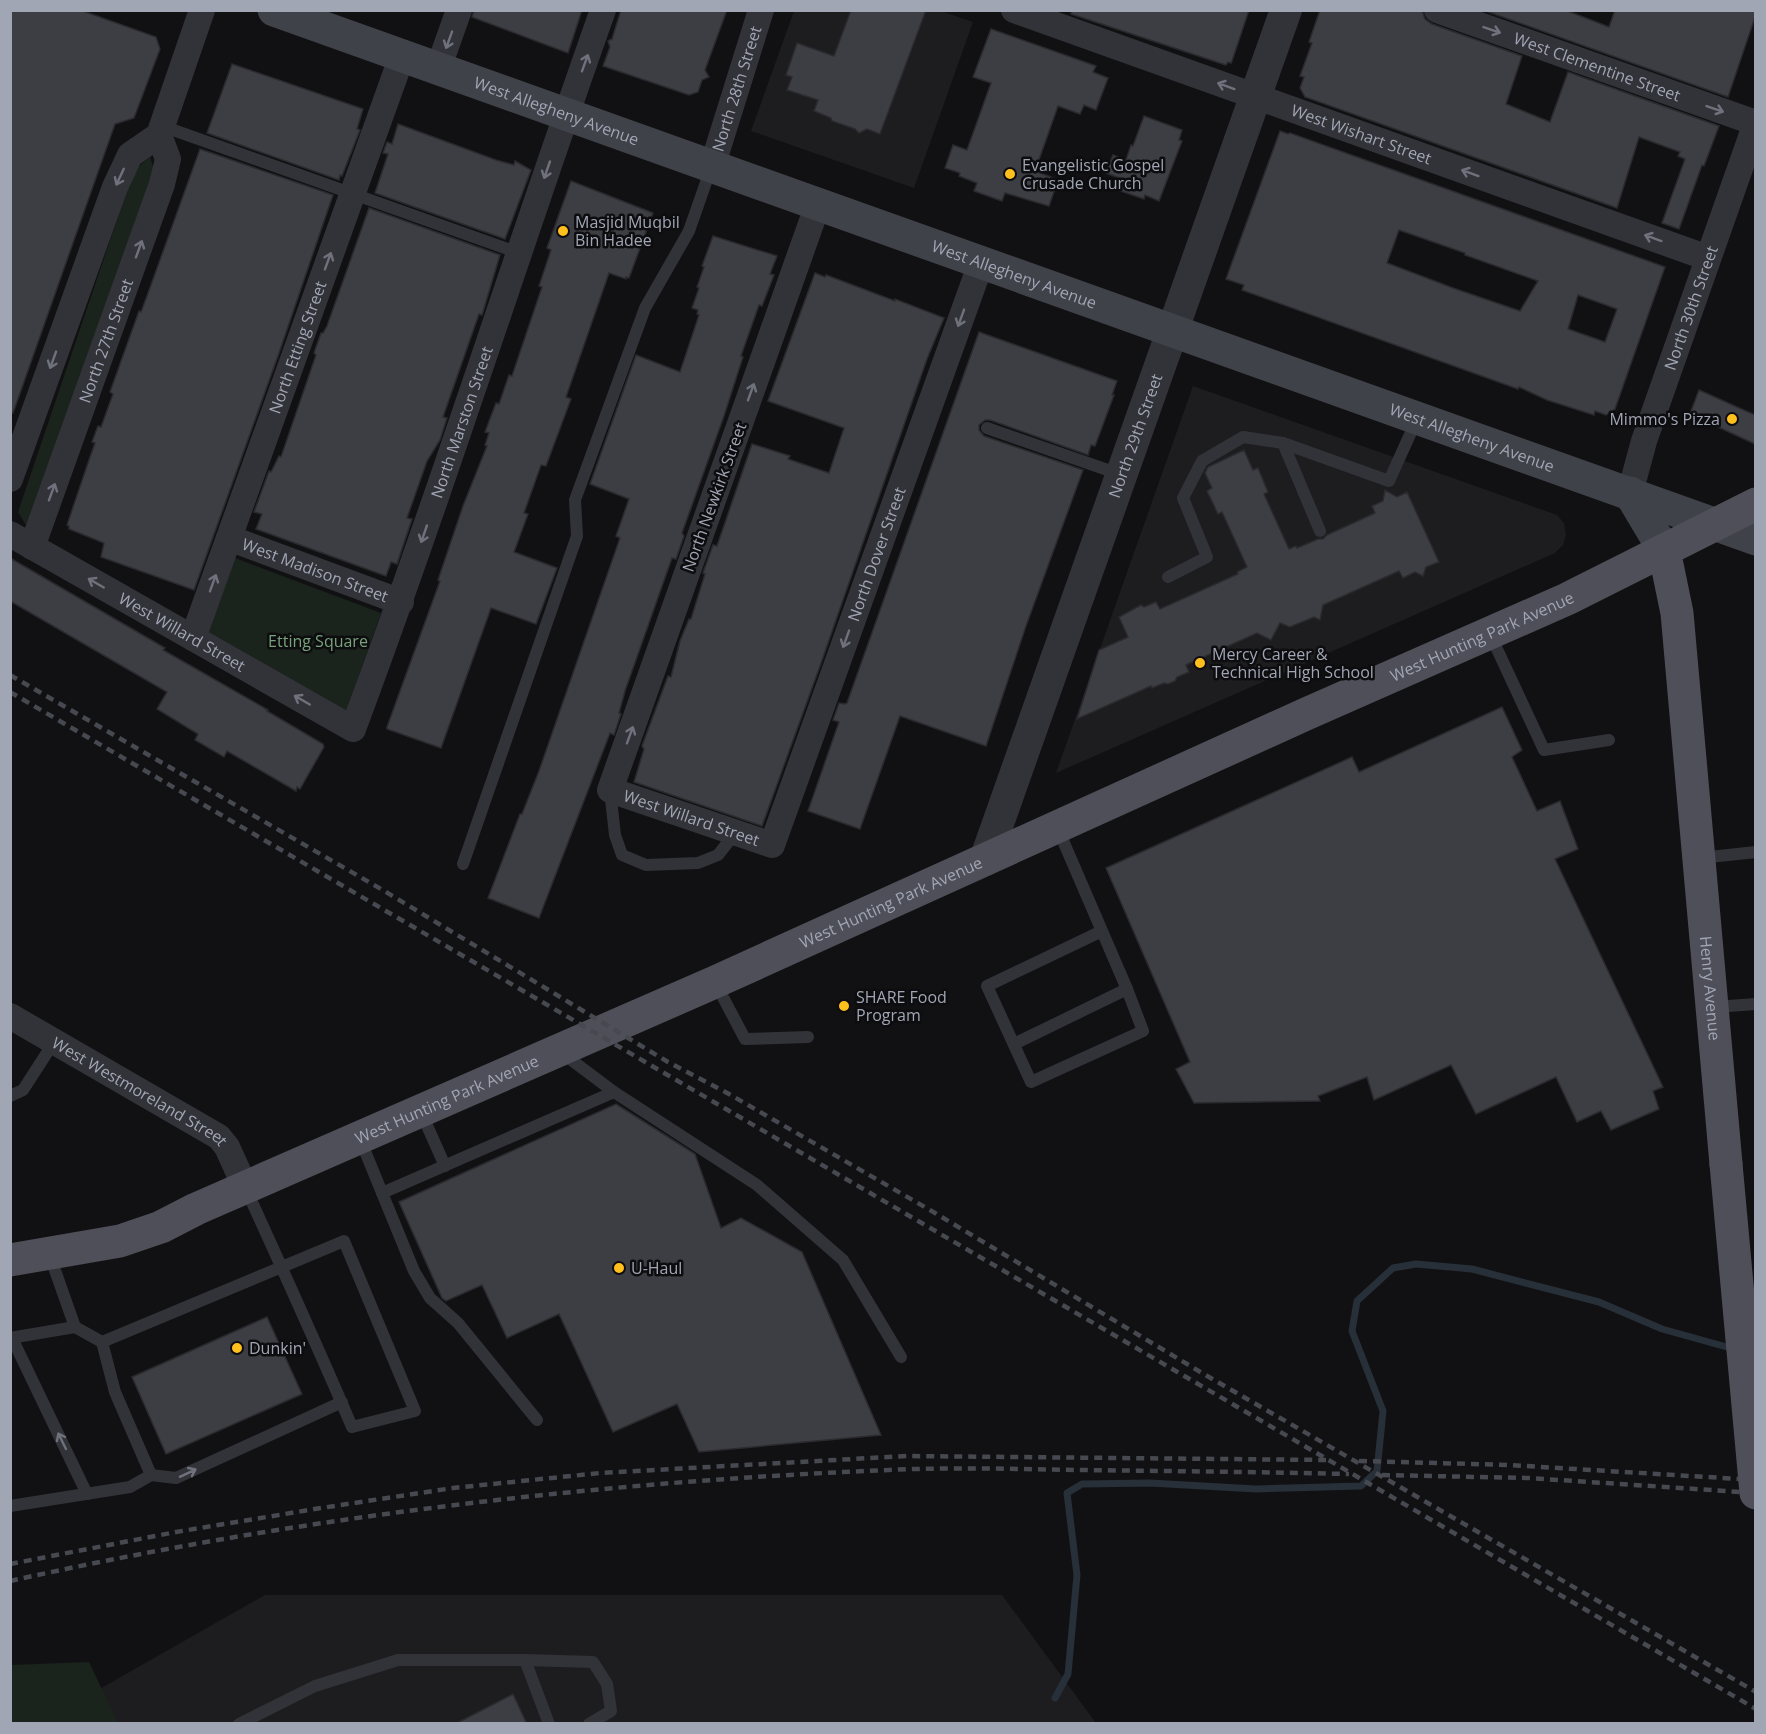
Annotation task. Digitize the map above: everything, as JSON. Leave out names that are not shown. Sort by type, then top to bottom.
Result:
[{"type":"main road","name":"West Allegheny Avenue","points":[[282,12],[1755,539]]},
{"type":"main road","name":"Henry Avenue","points":[[1630,493],[1664,550],[1677,613],[1755,1493]]},
{"type":"main road","name":"West Hunting Park Avenue","points":[[10,1260],[101,1246],[141,1234],[246,1189],[714,982],[1306,714],[1567,599],[1755,504]]},
{"type":"street","points":[[10,479],[115,187],[130,155],[160,130],[202,10]]},
{"type":"street","points":[[438,69],[459,10]]},
{"type":"street","name":"North Marston Street","points":[[353,729],[401,602],[603,10]]},
{"type":"street","name":"North 28th Street","points":[[712,166],[761,10]]},
{"type":"street","name":"West Wishart Street","points":[[1014,10],[1708,258]]},
{"type":"street","name":"North 29th Street","points":[[985,860],[1286,10]]},
{"type":"street","name":"West Clementine Street","points":[[1437,10],[1755,123]]},
{"type":"street","name":"North Etting Street","points":[[193,638],[402,56]]},
{"type":"street","name":"North 30th Street","points":[[1630,493],[1644,441],[1755,123]]},
{"type":"street","name":"North 27th Street","points":[[21,541],[162,184],[168,159],[160,130]]},
{"type":"street","name":"North Newkirk Street","points":[[610,790],[818,204]]},
{"type":"street","name":"North Dover Street","points":[[772,844],[981,263]]},
{"type":"street","name":"West Madison Street","points":[[229,538],[401,602]]},
{"type":"street","name":"West Willard Street","points":[[21,541],[353,729]]},
{"type":"street","name":"West Willard Street","points":[[610,790],[772,844]]},
{"type":"street","name":"West Westmoreland Street","points":[[16,1023],[54,1042],[219,1137],[227,1147],[246,1189]]},
{"type":"lane","points":[[160,130],[519,254]]},
{"type":"lane","points":[[463,864],[577,537],[575,500],[645,308],[689,231],[712,166]]},
{"type":"lane","points":[[1168,577],[1207,557],[1183,498],[1202,461],[1243,437],[1283,443],[1389,481],[1418,418]]},
{"type":"lane","points":[[987,428],[1122,475]]},
{"type":"lane","points":[[1283,443],[1320,531]]},
{"type":"lane","points":[[1489,633],[1544,750],[1609,740]]},
{"type":"lane","points":[[610,790],[615,835],[622,855],[646,865],[698,863],[718,855],[736,832]]},
{"type":"lane","points":[[1058,828],[1102,931],[1127,990],[1143,1031],[1031,1082],[987,986],[1102,931]]},
{"type":"lane","points":[[1699,858],[1755,852]]},
{"type":"lane","points":[[714,982],[745,1039],[808,1037]]},
{"type":"lane","points":[[1014,1044],[1127,990]]},
{"type":"lane","points":[[1712,1007],[1755,1004]]},
{"type":"lane","points":[[10,1096],[23,1090],[54,1042]]},
{"type":"lane","points":[[558,1050],[614,1092],[757,1185],[843,1260],[901,1357]]},
{"type":"lane","points":[[382,1193],[614,1092]]},
{"type":"lane","points":[[420,1111],[445,1166]]},
{"type":"lane","points":[[360,1138],[414,1270],[430,1298],[458,1323],[537,1420]]},
{"type":"lane","points":[[102,1342],[282,1268],[344,1241],[415,1411],[352,1427],[342,1402],[282,1268],[246,1189]]},
{"type":"lane","points":[[49,1254],[75,1327]]},
{"type":"lane","points":[[87,1494],[11,1338],[75,1327],[102,1342],[115,1392],[152,1475]]},
{"type":"lane","points":[[10,1506],[130,1487],[152,1475],[176,1478],[342,1402]]},
{"type":"lane","points":[[239,1724],[315,1686],[398,1660],[593,1662],[608,1684],[611,1711],[588,1724]]},
{"type":"lane","points":[[525,1660],[549,1724]]},
{"type":"shaded area","points":[[794,11],[941,11],[973,22],[914,188],[751,131]]},
{"type":"shaded area","name":"Mercy Career & Technical High School","points":[[1193,386],[1557,515],[1564,523],[1566,535],[1563,545],[1555,553],[1056,773]]},
{"type":"shaded area","points":[[265,1595],[1002,1595],[1096,1723],[38,1724]]},
{"type":"green space","points":[[150,157],[156,177],[38,517],[26,525],[18,512],[134,170]]},
{"type":"green space","name":"Etting Square","points":[[235,558],[381,613],[346,712],[207,636]]},
{"type":"green space","points":[[89,1662],[118,1723],[11,1723],[11,1665]]},
{"type":"building","points":[[10,10],[80,10],[156,37],[160,49],[134,118],[115,124],[13,413],[10,412]]},
{"type":"building","points":[[474,10],[582,10],[568,53],[472,17]]},
{"type":"building","points":[[621,10],[727,10],[705,70],[709,77],[702,80],[698,92],[689,95],[603,66],[610,47],[608,41],[612,39]]},
{"type":"building","points":[[851,10],[926,10],[880,134],[867,129],[859,133],[855,129],[832,121],[831,118],[814,111],[818,100],[787,90],[792,77],[786,75],[797,43],[834,56]]},
{"type":"building","points":[[1072,10],[1249,10],[1232,61],[1226,65],[1071,14]]},
{"type":"building","points":[[1320,10],[1422,10],[1425,19],[1432,24],[1522,56],[1506,104],[1550,122],[1568,72],[1719,126],[1679,229],[1662,223],[1685,159],[1678,156],[1680,152],[1639,137],[1617,208],[1305,97],[1300,88],[1304,77],[1300,76],[1312,43],[1309,42]]},
{"type":"building","points":[[1483,10],[1565,10],[1609,27],[1615,10],[1755,10],[1755,17],[1728,97]]},
{"type":"building","points":[[991,29],[1096,66],[1093,72],[1108,78],[1096,110],[1084,105],[1080,114],[1058,106],[1035,171],[1058,180],[1049,206],[1005,193],[1002,201],[974,191],[977,183],[959,176],[960,173],[945,168],[953,145],[967,150],[991,83],[973,77]]},
{"type":"building","points":[[232,64],[363,109],[357,129],[360,130],[339,180],[207,133]]},
{"type":"building","points":[[1144,116],[1182,130],[1179,140],[1182,141],[1159,201],[1145,195],[1144,199],[1118,190],[1122,179],[1106,173],[1113,155],[1126,160]]},
{"type":"building","points":[[398,124],[496,160],[514,165],[515,161],[531,170],[505,239],[375,193],[388,154],[383,153],[387,142],[392,144]]},
{"type":"building","points":[[1280,131],[1665,267],[1615,409],[1606,415],[1595,411],[1594,415],[1547,400],[1519,387],[1518,389],[1242,290],[1244,285],[1226,279]],"holes":[[[1399,230],[1465,253],[1465,255],[1538,281],[1520,311],[1453,288],[1387,263]],[[1578,295],[1617,309],[1605,342],[1568,329]]]},
{"type":"building","points":[[200,149],[333,195],[194,590],[101,557],[104,543],[69,529],[67,525],[95,443],[92,442],[98,426],[101,427],[113,394],[110,392]]},
{"type":"building","points":[[571,181],[653,213],[629,278],[609,273],[566,397],[571,399],[546,466],[541,465],[524,513],[528,514],[514,552],[557,568],[536,624],[491,608],[441,748],[387,729],[387,727],[440,581],[438,580],[463,506],[487,446],[485,445],[489,433],[485,432],[496,403],[499,404],[509,375],[512,376],[542,287],[539,286],[551,250],[547,248]]},
{"type":"building","points":[[369,208],[500,255],[482,315],[479,314],[443,417],[447,418],[440,440],[427,461],[407,518],[412,519],[397,564],[391,562],[386,576],[256,529],[262,514],[254,512],[269,471],[271,472],[279,456],[281,457],[316,355],[314,353],[321,333],[327,326]]},
{"type":"building","points":[[713,236],[777,256],[770,274],[774,275],[762,306],[759,305],[741,356],[743,357],[724,416],[682,533],[684,536],[676,559],[672,558],[625,691],[614,735],[610,733],[539,918],[488,898],[539,771],[620,538],[616,536],[629,499],[590,484],[636,355],[680,372],[699,315],[698,310],[692,308],[704,267],[702,266]]},
{"type":"building","points":[[815,273],[895,301],[895,299],[944,318],[927,359],[762,826],[634,782],[644,749],[642,746],[668,676],[671,677],[680,641],[691,619],[705,574],[703,573],[713,545],[717,546],[752,444],[790,456],[788,459],[829,473],[844,428],[768,401]]},
{"type":"building","points":[[979,332],[1117,381],[1112,395],[1114,395],[1095,446],[1091,445],[1088,455],[990,420],[985,420],[979,425],[979,430],[984,436],[1083,470],[1026,626],[986,746],[900,716],[860,829],[808,811],[839,722],[833,720],[839,703],[847,703]]},
{"type":"building","points":[[1699,390],[1755,415],[1755,444],[1690,414]]},
{"type":"building","points":[[1244,450],[1253,470],[1258,468],[1268,492],[1264,494],[1289,549],[1323,539],[1375,513],[1372,506],[1383,501],[1385,490],[1397,497],[1407,492],[1439,562],[1426,567],[1423,576],[1415,572],[1403,578],[1399,571],[1323,605],[1320,620],[1314,617],[1290,627],[1280,623],[1271,640],[1257,633],[1186,665],[1189,672],[1177,677],[1175,681],[1152,688],[1151,686],[1077,719],[1099,650],[1128,637],[1119,617],[1141,605],[1144,607],[1156,602],[1160,609],[1238,574],[1237,572],[1247,567],[1222,512],[1218,514],[1207,491],[1212,488],[1205,473],[1208,467]]},
{"type":"building","points":[[10,558],[165,648],[163,650],[323,744],[324,747],[300,789],[297,787],[296,791],[227,751],[224,757],[195,740],[198,734],[157,709],[167,692],[10,601]]},
{"type":"building","points":[[1502,707],[1522,750],[1512,757],[1537,811],[1560,801],[1578,849],[1555,859],[1663,1087],[1653,1091],[1659,1109],[1611,1130],[1601,1111],[1577,1122],[1556,1077],[1476,1114],[1451,1065],[1374,1100],[1367,1077],[1318,1096],[1320,1101],[1194,1103],[1176,1069],[1190,1062],[1106,868],[1352,757],[1359,772]]},
{"type":"building","name":"U-Haul","points":[[616,1104],[695,1154],[721,1228],[741,1218],[802,1252],[881,1435],[699,1452],[677,1404],[613,1432],[559,1314],[507,1338],[482,1285],[446,1301],[442,1298],[399,1202]]},
{"type":"building","points":[[267,1317],[302,1394],[166,1454],[132,1377]]},
{"type":"building","points":[[513,1694],[527,1724],[455,1724]]},
{"type":"waterway","points":[[1055,1698],[1068,1674],[1077,1575],[1067,1493],[1082,1484],[1150,1483],[1256,1489],[1361,1486],[1377,1471],[1383,1411],[1352,1331],[1357,1301],[1393,1268],[1416,1264],[1472,1269],[1599,1302],[1662,1329],[1734,1349]]},
{"type":"railway","points":[[10,675],[381,889],[668,1062],[729,1094],[935,1213],[1202,1373],[1756,1692]]},
{"type":"railway","points":[[10,692],[1756,1709]]},
{"type":"railway","points":[[10,1564],[176,1532],[321,1508],[453,1488],[600,1473],[907,1456],[1326,1460]]},
{"type":"railway","points":[[1359,1461],[1509,1465],[1756,1480]]},
{"type":"railway","points":[[10,1581],[118,1558],[337,1521],[447,1506],[668,1483],[936,1469],[1349,1474]]},
{"type":"railway","points":[[1382,1475],[1529,1478],[1756,1493]]},
{"type":"place","name":"Evangelistic Gospel Crusade Church","points":[[1010,174]]},
{"type":"place","name":"Masjid Muqbil Bin Hadee","points":[[563,231]]},
{"type":"place","name":"Mimmo's Pizza","points":[[1732,419]]},
{"type":"place","name":"Mercy Career & Technical High School","points":[[1200,663]]},
{"type":"place","name":"SHARE Food Program","points":[[844,1006]]},
{"type":"place","name":"U-Haul","points":[[619,1268]]},
{"type":"place","name":"Dunkin'","points":[[237,1348]]}]
